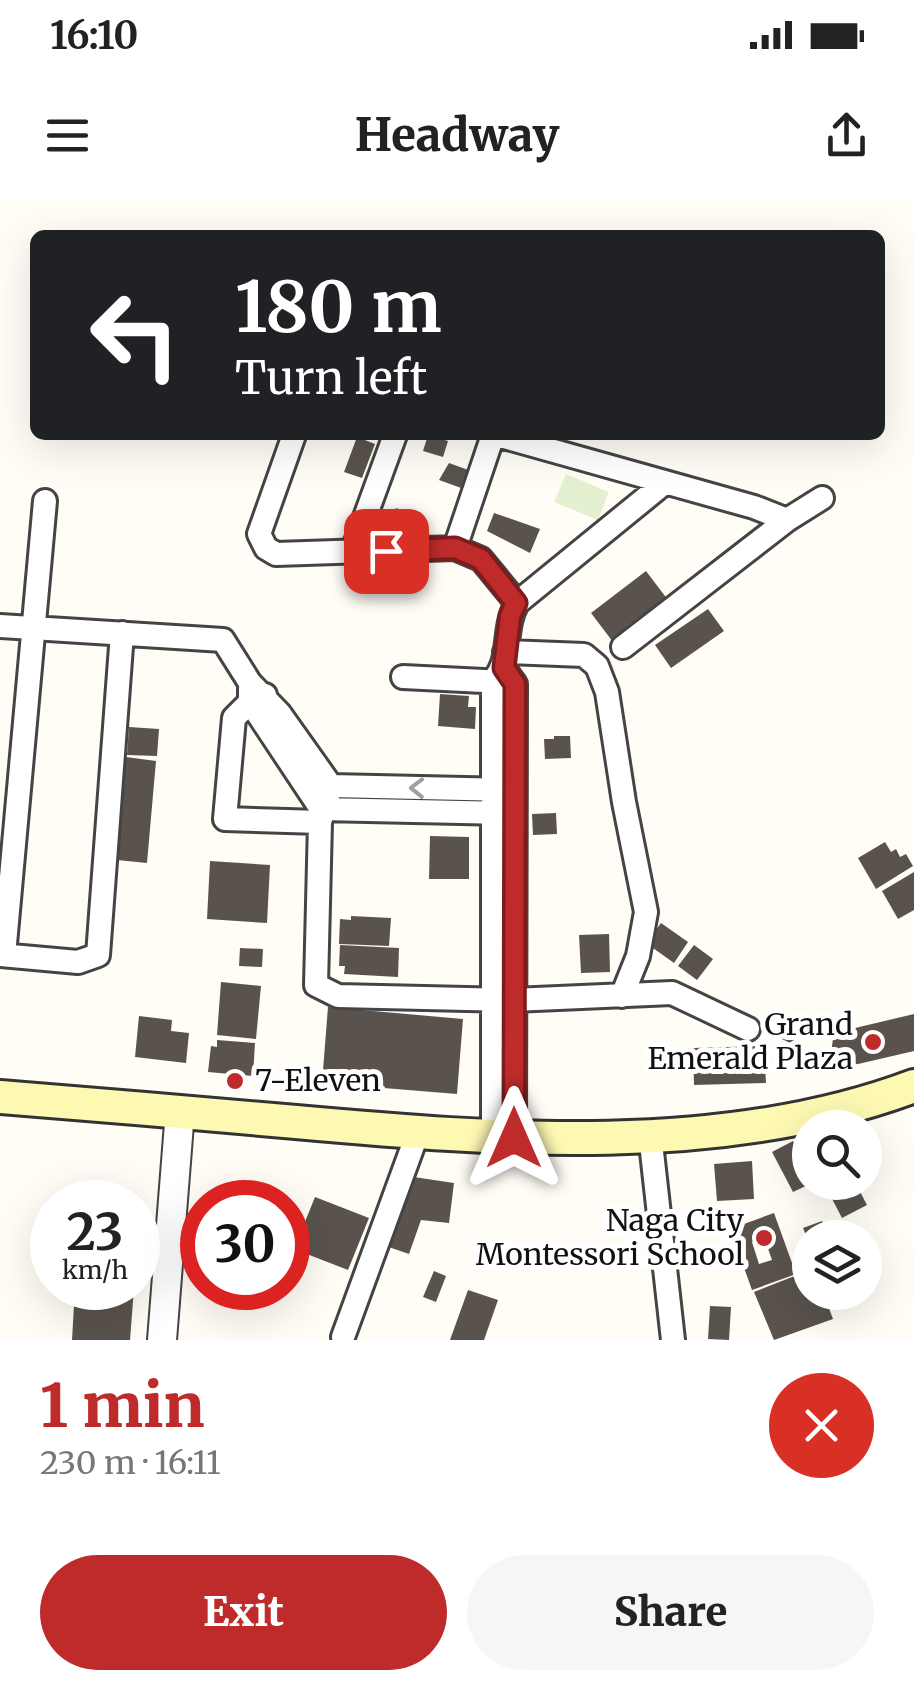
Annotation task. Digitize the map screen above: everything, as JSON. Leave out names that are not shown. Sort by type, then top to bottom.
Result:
[{"type":"main road","points":[[0,1096],[503,1138],[760,1126],[907,1094]]},
{"type":"street","points":[[292,440],[258,534],[266,548],[276,554],[455,548],[481,559],[507,649],[503,1138]]},
{"type":"street","points":[[352,553],[393,440]]},
{"type":"street","points":[[455,548],[493,440]]},
{"type":"street","points":[[512,440],[754,506],[788,520]]},
{"type":"street","points":[[507,649],[663,484]]},
{"type":"street","points":[[623,647],[822,498]]},
{"type":"street","points":[[45,500],[2,955],[78,962],[98,954],[122,633]]},
{"type":"street","points":[[0,626],[223,640],[320,815]]},
{"type":"street","points":[[403,677],[507,649],[584,655],[597,666],[608,692],[646,912],[638,956],[622,996]]},
{"type":"street","points":[[255,693],[330,786],[504,802]]},
{"type":"street","points":[[255,693],[234,718],[225,819],[504,802]]},
{"type":"street","points":[[330,786],[320,815],[316,985],[338,996],[503,1000],[672,993]]},
{"type":"street","points":[[638,956],[672,993],[748,1029]]},
{"type":"street","points":[[162,1340],[180,1112]]},
{"type":"street","points":[[342,1337],[418,1132]]},
{"type":"street","points":[[650,1134],[673,1340]]},
{"type":"green space","points":[[566,474],[609,492],[598,520],[554,502]]},
{"type":"building","points":[[356,440],[375,444],[362,478],[344,472]]},
{"type":"building","points":[[426,440],[448,441],[443,457],[423,451]]},
{"type":"building","points":[[449,463],[471,471],[464,489],[439,480]]},
{"type":"building","points":[[396,508],[417,516],[410,535],[390,523]]},
{"type":"building","points":[[494,513],[540,529],[530,553],[487,531]]},
{"type":"building","points":[[646,571],[668,600],[613,642],[591,613]]},
{"type":"building","points":[[708,609],[724,631],[671,668],[655,645]]},
{"type":"building","points":[[440,694],[469,696],[468,707],[476,707],[475,729],[438,726]]},
{"type":"building","points":[[129,727],[159,729],[157,756],[127,755]]},
{"type":"building","points":[[570,736],[571,758],[545,759],[544,739]]},
{"type":"building","points":[[126,757],[156,761],[147,863],[117,860]]},
{"type":"building","points":[[556,813],[557,834],[533,835],[532,814]]},
{"type":"building","points":[[430,836],[469,837],[469,879],[429,879]]},
{"type":"building","points":[[885,842],[891,852],[896,849],[900,857],[906,854],[913,866],[876,889],[858,858]]},
{"type":"building","points":[[210,861],[270,865],[267,923],[207,919]]},
{"type":"building","points":[[914,872],[914,910],[898,919],[882,891]]},
{"type":"building","points":[[351,916],[391,918],[389,946],[339,944],[340,919],[351,920]]},
{"type":"building","points":[[661,923],[688,942],[674,963],[646,943]]},
{"type":"building","points":[[609,934],[610,972],[581,973],[579,935]]},
{"type":"building","points":[[340,945],[399,948],[398,977],[344,974],[345,966],[339,966]]},
{"type":"building","points":[[694,945],[713,959],[697,980],[678,966]]},
{"type":"building","points":[[240,948],[263,949],[262,967],[239,966]]},
{"type":"building","points":[[221,982],[261,986],[256,1039],[217,1035]]},
{"type":"building","points":[[328,1007],[463,1019],[457,1094],[322,1083]]},
{"type":"building","points":[[779,1012],[802,1025],[792,1044],[768,1032]]},
{"type":"building","name":"Grand Emerald Plaza","points":[[914,1014],[914,1051],[828,1071],[834,1033]]},
{"type":"building","points":[[139,1016],[172,1020],[171,1031],[189,1033],[186,1063],[135,1057]]},
{"type":"building","points":[[217,1040],[255,1043],[253,1076],[208,1072],[211,1046],[217,1047]]},
{"type":"building","points":[[764,1046],[766,1083],[694,1085],[693,1048]]},
{"type":"building","points":[[792,1142],[792,1190],[772,1152]]},
{"type":"building","points":[[752,1161],[754,1199],[717,1201],[714,1164]]},
{"type":"building","points":[[407,1176],[454,1183],[449,1223],[421,1220],[409,1254],[380,1244]]},
{"type":"building","points":[[315,1197],[369,1218],[348,1270],[310,1255],[310,1209]]},
{"type":"building","points":[[833,1200],[864,1200],[867,1205],[842,1218]]},
{"type":"building","points":[[774,1213],[792,1263],[792,1275],[752,1290],[730,1229]],"holes":[[[764,1237],[772,1260],[759,1264],[752,1242]]]},
{"type":"building","points":[[434,1271],[446,1276],[436,1302],[423,1297]]},
{"type":"building","points":[[792,1277],[792,1310],[830,1310],[833,1319],[774,1340],[754,1292]]},
{"type":"building","points":[[468,1290],[498,1300],[484,1340],[450,1340]]},
{"type":"building","points":[[710,1306],[731,1307],[729,1340],[708,1339]]},
{"type":"building","points":[[74,1310],[132,1310],[130,1340],[72,1340]]},
{"type":"place","name":"Grand Emerald Plaza","points":[[873,1042]]},
{"type":"place","name":"7-Eleven","points":[[235,1081]]},
{"type":"place","name":"Naga City Montessori School","points":[[764,1238]]},
{"type":"route","points":[[386,551],[455,548],[481,559],[516,603],[510,616],[504,668],[515,684],[514,1138]]}]
